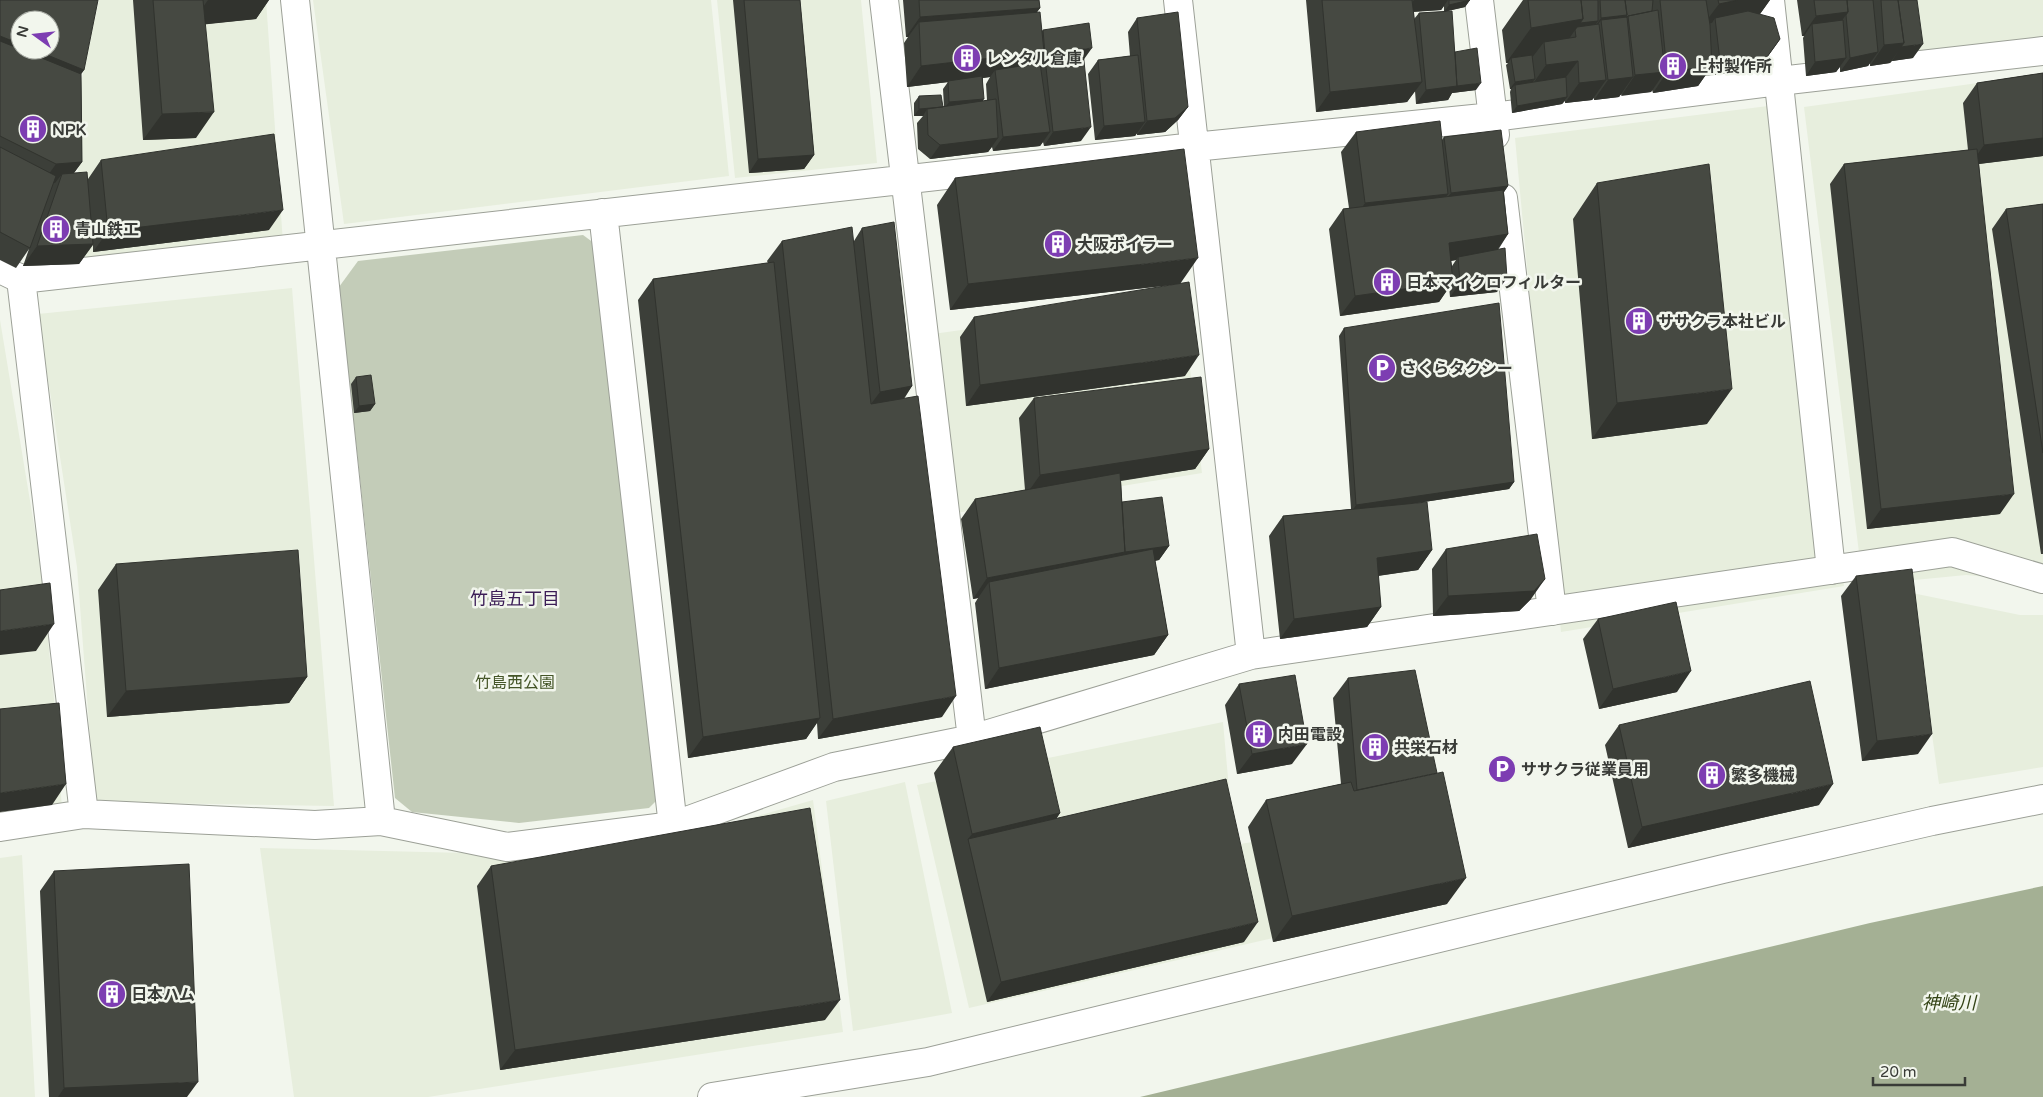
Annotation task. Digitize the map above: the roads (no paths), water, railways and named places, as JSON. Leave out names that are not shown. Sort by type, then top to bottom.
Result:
[{"type":"street","points":[[295,0],[381,821]]},
{"type":"street","points":[[884,0],[972,739]]},
{"type":"street","points":[[1178,0],[1251,655]]},
{"type":"street","points":[[1479,0],[1552,611]]},
{"type":"street","points":[[1770,0],[1831,570]]},
{"type":"street","points":[[84,814],[11,274],[321,245],[1194,147],[1493,117],[1779,81],[2043,51]]},
{"type":"street","points":[[603,214],[673,826]]},
{"type":"street","points":[[0,827],[84,814],[315,825],[381,821],[507,847],[673,826],[834,767],[972,739],[1251,655],[1952,552],[2043,579]]},
{"type":"street","points":[[712,1097],[928,1062],[1723,869],[1932,821],[2043,799]]},
{"type":"water","name":"神崎川","points":[[2043,886],[2043,1097],[1140,1097],[1870,923]]},
{"type":"place","name":"レンタル倉庫","points":[[967,58]]},
{"type":"place","name":"上村製作所","points":[[1673,66]]},
{"type":"place","name":"NPK","points":[[33,129]]},
{"type":"place","name":"青山鉄工","points":[[56,229]]},
{"type":"place","name":"大阪ボイラー","points":[[1058,244]]},
{"type":"place","name":"日本マイクロフィルター","points":[[1387,282]]},
{"type":"place","name":"ササクラ本社ビル","points":[[1639,321]]},
{"type":"place","name":"さくらタクシー","points":[[1382,368]]},
{"type":"place","name":"内田電設","points":[[1259,734]]},
{"type":"place","name":"共栄石材","points":[[1375,747]]},
{"type":"place","name":"ササクラ従業員用","points":[[1502,769]]},
{"type":"place","name":"繁多機械","points":[[1712,775]]},
{"type":"place","name":"日本ハム","points":[[112,994]]},
{"type":"district","name":"竹島五丁目","points":[[515,599]]},
{"type":"park label","name":"竹島西公園","points":[[515,682]]}]
